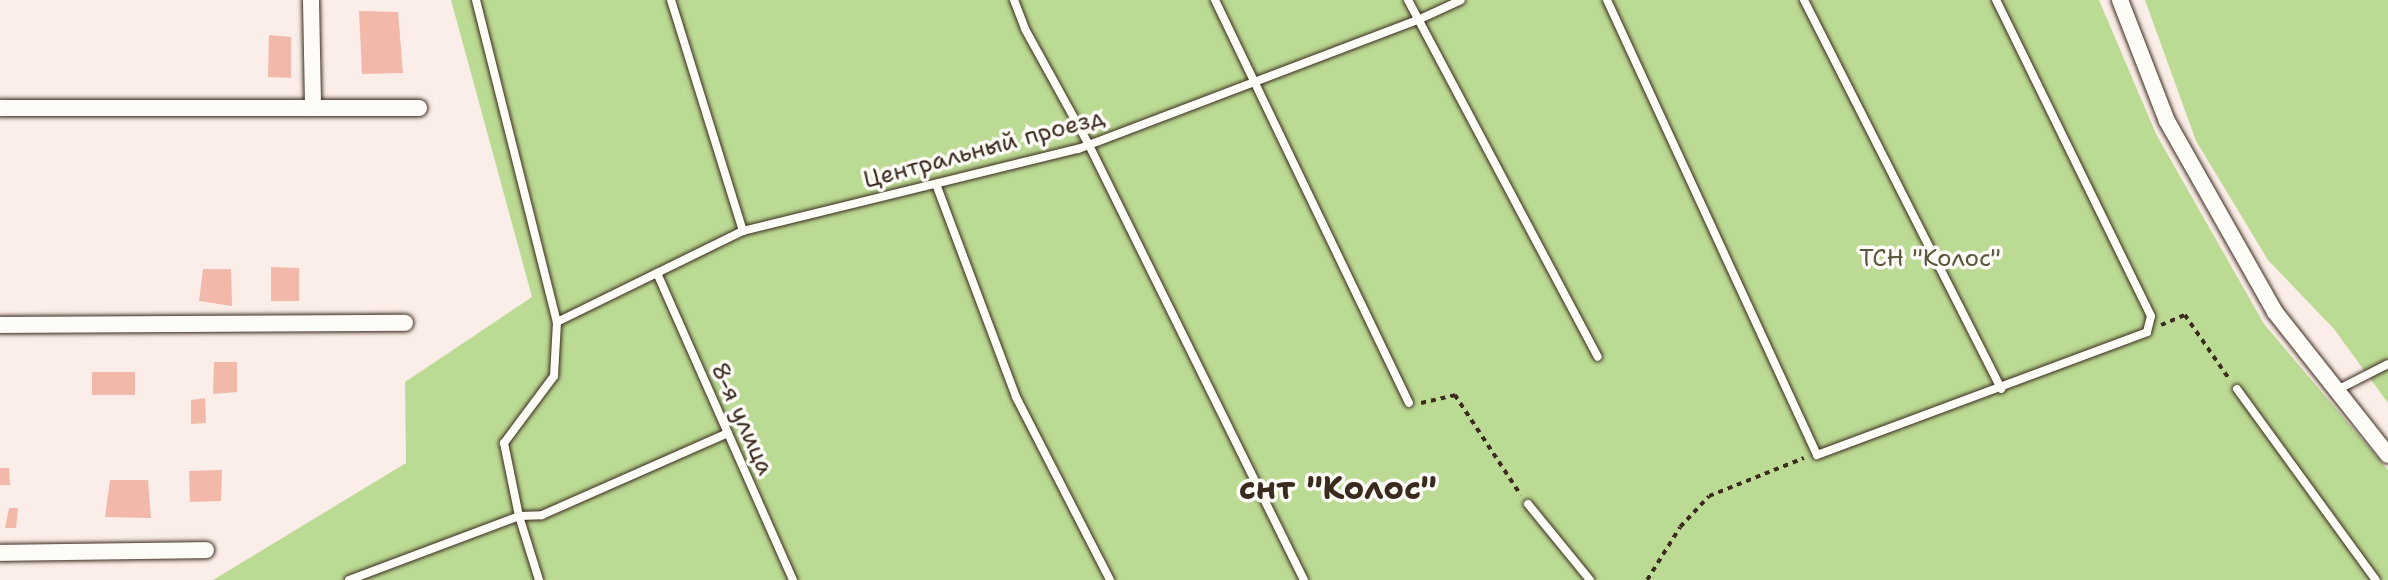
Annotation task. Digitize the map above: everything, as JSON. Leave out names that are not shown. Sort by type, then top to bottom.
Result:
[{"type":"street","points":[[311,0],[313,108]]},
{"type":"street","points":[[2120,0],[2167,121],[2275,312],[2388,455]]},
{"type":"street","points":[[0,108],[419,107]]},
{"type":"street","points":[[0,326],[405,323]]},
{"type":"street","points":[[0,553],[206,550]]},
{"type":"lane","points":[[476,0],[557,322],[554,376],[504,443],[519,516],[540,580]]},
{"type":"lane","points":[[671,0],[743,231]]},
{"type":"lane","points":[[1014,0],[1025,29],[1089,145],[1304,580]]},
{"type":"lane","points":[[1215,0],[1409,403]]},
{"type":"lane","points":[[1408,0],[1598,357]]},
{"type":"lane","name":"Центральный проезд","points":[[557,322],[743,231],[1089,145],[1418,20],[1461,0]]},
{"type":"lane","points":[[1607,0],[1817,455],[2001,389],[2147,332],[2151,316],[1996,0]]},
{"type":"lane","points":[[1804,0],[2001,389]]},
{"type":"lane","points":[[936,184],[1016,397],[1110,580]]},
{"type":"lane","name":"8-я улица","points":[[657,274],[793,580]]},
{"type":"lane","points":[[2337,390],[2388,364]]},
{"type":"lane","points":[[2237,388],[2376,580]]},
{"type":"lane","points":[[349,580],[519,516],[542,515],[728,433]]},
{"type":"lane","points":[[1528,504],[1590,580]]},
{"type":"path","points":[[2147,332],[2185,315],[2237,388]]},
{"type":"path","points":[[1409,403],[1455,395],[1528,504]]},
{"type":"path","points":[[1647,580],[1680,527],[1709,496],[1795,460],[1817,455]]},
{"type":"green space","name":"ТСН \"Колос\"","points":[[451,0],[2099,0],[2156,134],[2264,324],[2388,470],[2388,580],[213,580],[406,463],[405,382],[532,297]]},
{"type":"green space","points":[[2145,0],[2388,0],[2388,403],[2334,329],[2268,260],[2196,141]]},
{"type":"building","points":[[359,11],[398,12],[403,73],[362,74]]},
{"type":"building","points":[[269,35],[291,37],[291,78],[268,77]]},
{"type":"building","points":[[271,267],[299,268],[299,301],[271,301]]},
{"type":"building","points":[[203,269],[231,269],[232,306],[199,301]]},
{"type":"building","points":[[214,362],[237,362],[237,392],[213,394]]},
{"type":"building","points":[[92,372],[135,372],[135,395],[92,395]]},
{"type":"building","points":[[205,398],[206,423],[191,424],[191,400]]},
{"type":"building","points":[[0,468],[9,468],[10,485],[0,485]]},
{"type":"building","points":[[222,470],[221,501],[190,502],[189,471]]},
{"type":"building","points":[[110,480],[148,480],[151,518],[105,517]]},
{"type":"building","points":[[9,508],[18,508],[16,528],[5,528]]},
{"type":"district","name":"снт \"Колос\"","points":[[1338,488]]}]
